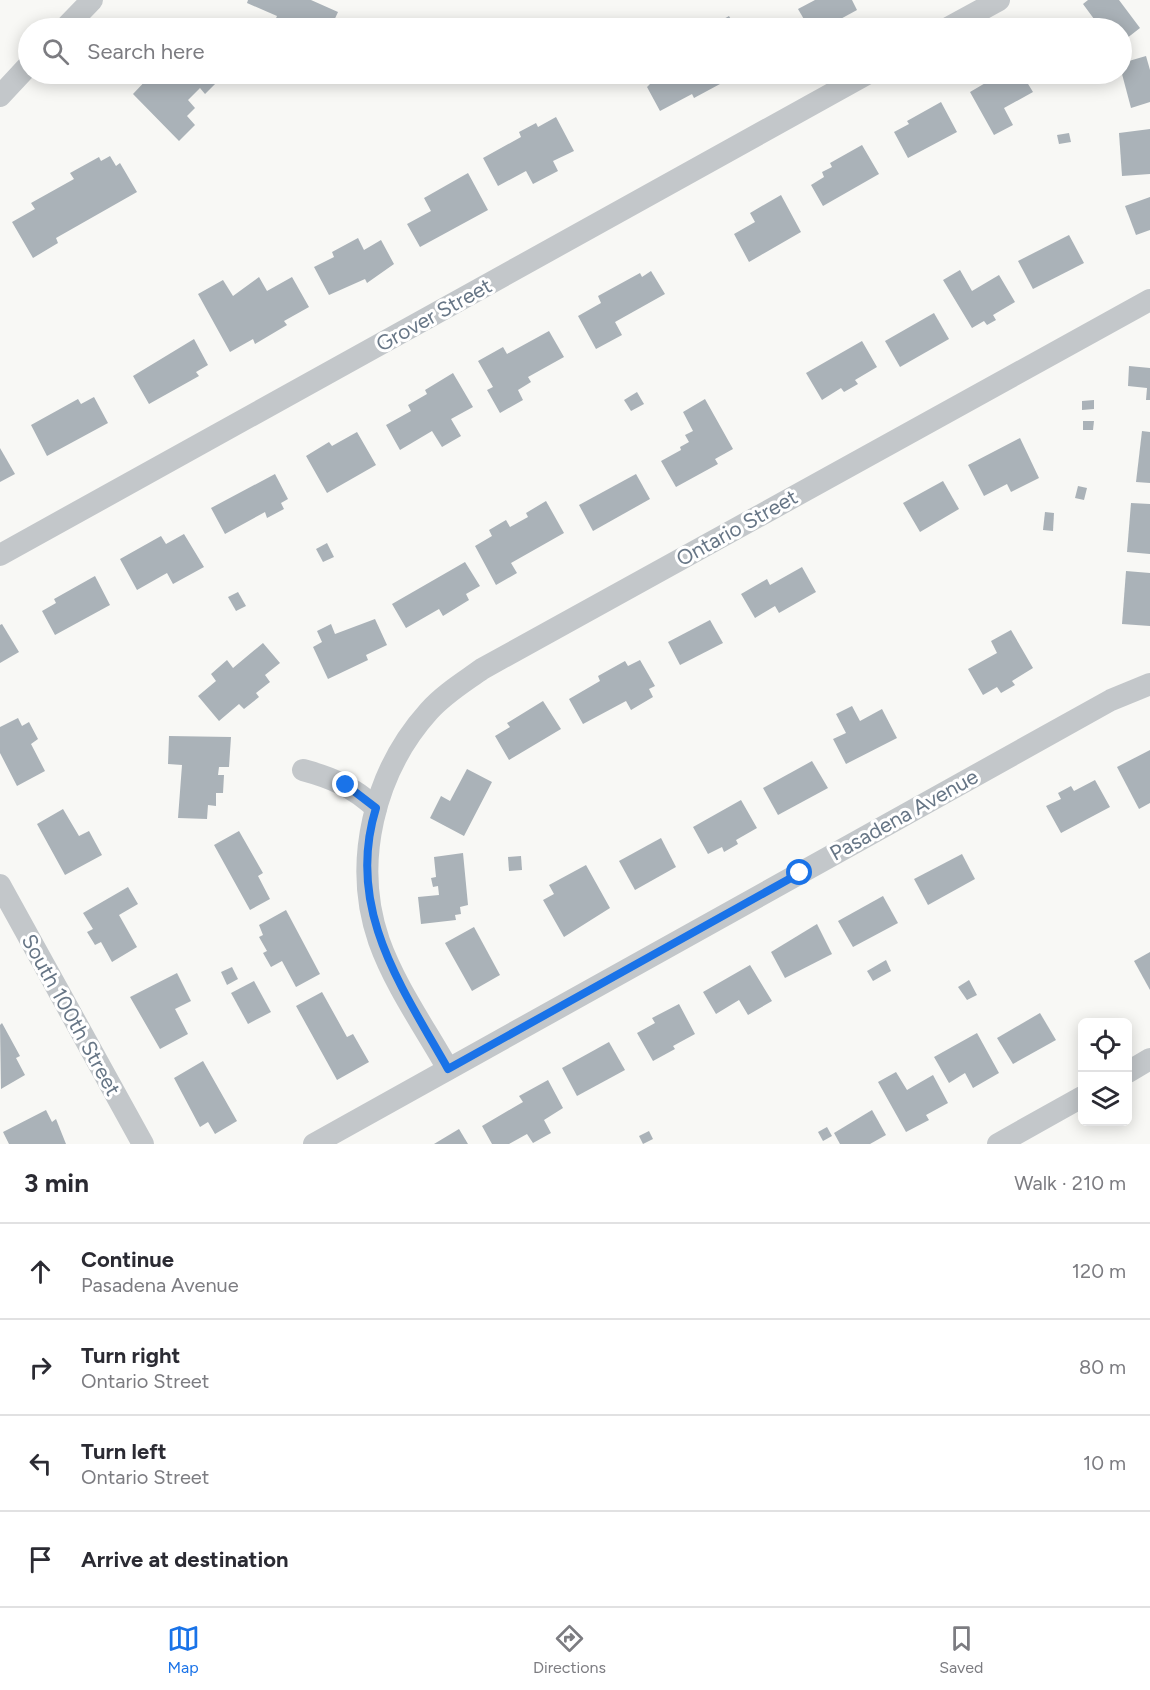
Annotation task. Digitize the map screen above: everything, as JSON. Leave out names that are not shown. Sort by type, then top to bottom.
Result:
[{"type":"street","points":[[75,18],[92,0]]},
{"type":"street","points":[[966,18],[999,0]]},
{"type":"street","points":[[0,96],[18,77]]},
{"type":"street","name":"Grover Street","points":[[0,555],[849,84]]},
{"type":"street","name":"Ontario Street","points":[[448,1069],[387,961],[369,897],[368,874],[370,827],[390,768],[415,728],[443,697],[482,669],[1150,300]]},
{"type":"street","name":"Pasadena Avenue","points":[[314,1144],[1111,700],[1150,684]]},
{"type":"street","points":[[303,770],[335,778],[357,791],[376,808]]},
{"type":"street","name":"South 100th Street","points":[[0,885],[143,1144]]},
{"type":"street","points":[[1132,1070],[1150,1059]]},
{"type":"street","points":[[998,1144],[1078,1100]]},
{"type":"building","points":[[248,0],[311,0],[338,12],[335,18],[276,18],[277,16],[247,3]]},
{"type":"building","points":[[815,0],[852,0],[857,10],[842,18],[803,18],[798,9]]},
{"type":"building","points":[[1088,0],[1119,0],[1140,28],[1132,34],[1132,18],[1093,18],[1083,4]]},
{"type":"building","points":[[1146,56],[1150,70],[1150,102],[1131,108],[1125,84],[1132,84],[1132,60]]},
{"type":"building","points":[[142,84],[215,84],[205,94],[200,88],[188,100],[195,108],[187,116],[195,125],[179,141],[133,94]]},
{"type":"building","points":[[650,84],[720,84],[694,98],[692,94],[660,111],[647,87]]},
{"type":"building","points":[[984,84],[1028,84],[1033,92],[1004,108],[1013,125],[994,135],[970,92]]},
{"type":"building","points":[[941,102],[957,132],[908,158],[894,132],[909,124],[907,121]]},
{"type":"building","points":[[556,117],[574,151],[553,161],[558,171],[533,184],[526,171],[498,186],[483,158],[521,137],[519,132],[536,123],[538,127]]},
{"type":"building","points":[[1150,129],[1150,174],[1122,176],[1119,133]]},
{"type":"building","points":[[1069,133],[1071,142],[1059,144],[1057,135]]},
{"type":"building","points":[[862,145],[879,174],[823,206],[811,185],[824,177],[822,172],[832,167],[830,163]]},
{"type":"building","points":[[110,156],[116,166],[120,163],[137,192],[56,238],[58,243],[33,258],[12,222],[35,209],[31,203],[74,179],[70,173],[99,157],[101,161]]},
{"type":"building","points":[[468,173],[488,210],[420,247],[407,224],[431,211],[424,198]]},
{"type":"building","points":[[781,195],[801,232],[749,262],[734,234],[755,222],[750,213]]},
{"type":"building","points":[[1150,197],[1150,230],[1136,235],[1125,206]]},
{"type":"building","points":[[1069,235],[1084,263],[1033,289],[1018,261]]},
{"type":"building","points":[[358,238],[364,250],[381,240],[394,264],[367,283],[365,279],[329,295],[314,267],[334,257],[332,252]]},
{"type":"building","points":[[960,270],[972,291],[999,275],[1015,302],[993,315],[996,320],[987,325],[984,321],[972,328],[943,280]]},
{"type":"building","points":[[651,271],[665,294],[615,322],[622,335],[596,349],[578,316],[601,303],[598,296],[640,273],[642,277]]},
{"type":"building","points":[[259,277],[267,291],[292,277],[309,307],[284,321],[287,325],[255,344],[253,339],[230,352],[198,294],[223,280],[233,296]]},
{"type":"building","points":[[934,313],[949,339],[900,367],[885,341]]},
{"type":"building","points":[[549,331],[564,357],[528,377],[531,382],[518,390],[523,400],[500,413],[487,390],[493,387],[478,361],[503,347],[507,354]]},
{"type":"building","points":[[194,339],[208,365],[196,372],[199,376],[149,404],[133,376]]},
{"type":"building","points":[[862,341],[877,367],[855,380],[858,384],[844,392],[841,388],[822,400],[806,373]]},
{"type":"building","points":[[1129,366],[1150,368],[1150,400],[1146,400],[1147,388],[1128,386]]},
{"type":"building","points":[[453,373],[473,407],[451,419],[461,436],[442,447],[432,431],[400,450],[386,425],[411,411],[408,405],[427,394],[425,390]]},
{"type":"building","points":[[637,392],[644,404],[631,411],[624,400]]},
{"type":"building","points":[[94,397],[108,423],[47,456],[31,425],[78,399],[81,404]]},
{"type":"building","points":[[705,399],[733,449],[715,459],[718,464],[676,487],[661,461],[681,450],[680,447],[689,442],[685,435],[693,431],[683,412]]},
{"type":"building","points":[[1094,400],[1094,409],[1082,410],[1082,401]]},
{"type":"building","points":[[1083,421],[1094,421],[1093,430],[1083,430]]},
{"type":"building","points":[[1142,431],[1150,432],[1150,483],[1136,482]]},
{"type":"building","points":[[357,432],[376,465],[327,493],[306,456],[329,442],[332,446]]},
{"type":"building","points":[[1020,438],[1039,478],[1011,492],[1007,484],[984,496],[968,465]]},
{"type":"building","points":[[0,448],[15,474],[0,482]]},
{"type":"building","points":[[275,474],[288,499],[281,503],[284,509],[267,518],[265,512],[225,534],[211,508]]},
{"type":"building","points":[[636,474],[650,499],[593,531],[579,505]]},
{"type":"building","points":[[943,481],[959,509],[920,532],[903,503]]},
{"type":"building","points":[[1078,486],[1087,488],[1084,500],[1075,498]]},
{"type":"building","points":[[546,501],[564,533],[511,563],[517,573],[496,585],[475,546],[492,536],[489,530],[506,520],[510,527],[528,517],[526,513]]},
{"type":"building","points":[[1131,503],[1150,504],[1150,554],[1127,552]]},
{"type":"building","points":[[1045,512],[1054,513],[1053,531],[1043,530]]},
{"type":"building","points":[[184,534],[204,567],[173,584],[167,573],[137,590],[120,559],[161,536],[166,544]]},
{"type":"building","points":[[327,543],[334,557],[323,562],[316,549]]},
{"type":"building","points":[[465,562],[480,586],[466,594],[469,600],[443,616],[439,609],[406,628],[392,604]]},
{"type":"building","points":[[802,567],[816,592],[779,613],[775,606],[755,618],[741,594],[767,579],[770,585]]},
{"type":"building","points":[[1126,571],[1150,573],[1150,626],[1122,624]]},
{"type":"building","points":[[95,576],[110,605],[55,635],[42,611],[56,603],[54,599]]},
{"type":"building","points":[[238,592],[246,606],[236,611],[228,597]]},
{"type":"building","points":[[375,619],[387,645],[366,655],[368,660],[328,679],[313,647],[322,642],[317,631],[331,624],[335,634]]},
{"type":"building","points":[[710,620],[723,643],[680,665],[668,642]]},
{"type":"building","points":[[2,624],[19,652],[0,663],[0,625]]},
{"type":"building","points":[[1011,630],[1033,668],[1012,681],[1015,685],[1001,693],[997,687],[983,695],[968,669],[997,653],[991,641]]},
{"type":"building","points":[[263,643],[280,663],[265,675],[270,682],[256,693],[259,697],[244,709],[239,704],[219,721],[198,696],[216,681],[211,674],[227,660],[233,668]]},
{"type":"building","points":[[640,660],[655,686],[649,689],[653,697],[631,710],[626,701],[583,724],[569,699],[600,681],[598,676],[625,661],[628,666]]},
{"type":"building","points":[[543,701],[561,729],[509,760],[495,736],[510,727],[507,723]]},
{"type":"building","points":[[852,706],[860,721],[882,709],[897,738],[846,764],[833,739],[846,733],[836,714]]},
{"type":"building","points":[[18,718],[22,726],[29,722],[38,739],[31,744],[45,771],[17,786],[0,753],[0,727]]},
{"type":"building","points":[[169,736],[231,737],[229,767],[219,767],[218,775],[224,775],[223,793],[216,793],[216,806],[208,805],[207,819],[178,818],[182,765],[168,764]]},
{"type":"building","points":[[1150,750],[1150,803],[1139,809],[1117,767]]},
{"type":"building","points":[[812,761],[828,788],[778,815],[763,788]]},
{"type":"building","points":[[467,769],[492,782],[464,836],[430,818],[441,796],[450,801]]},
{"type":"building","points":[[1095,780],[1110,807],[1061,833],[1046,806],[1061,799],[1058,793],[1071,786],[1074,791]]},
{"type":"building","points":[[741,800],[757,828],[736,840],[738,844],[724,852],[722,847],[708,854],[693,827]]},
{"type":"building","points":[[63,809],[79,836],[89,831],[102,855],[65,875],[37,824]]},
{"type":"building","points":[[239,831],[263,873],[258,876],[270,899],[250,910],[214,845]]},
{"type":"building","points":[[661,838],[676,867],[635,890],[619,861]]},
{"type":"building","points":[[463,853],[468,905],[460,907],[461,914],[455,915],[456,920],[421,924],[418,897],[439,895],[438,886],[433,887],[431,878],[436,877],[434,857]]},
{"type":"building","points":[[962,854],[975,879],[928,905],[914,879]]},
{"type":"building","points":[[521,856],[522,870],[509,871],[508,857]]},
{"type":"building","points":[[586,865],[610,908],[564,937],[543,900],[554,894],[549,885]]},
{"type":"building","points":[[128,887],[138,904],[119,915],[137,947],[112,962],[101,942],[95,945],[87,932],[93,929],[83,913]]},
{"type":"building","points":[[883,896],[898,923],[853,947],[838,921]]},
{"type":"building","points":[[286,910],[320,974],[296,987],[282,961],[271,967],[263,953],[267,951],[259,937],[263,935],[259,925]]},
{"type":"building","points":[[817,924],[832,954],[785,978],[771,952]]},
{"type":"building","points":[[474,927],[500,975],[472,991],[445,943]]},
{"type":"building","points":[[1150,952],[1150,990],[1134,961]]},
{"type":"building","points":[[886,960],[891,971],[873,981],[867,971]]},
{"type":"building","points":[[750,965],[772,1001],[748,1015],[739,1000],[716,1014],[703,992]]},
{"type":"building","points":[[232,967],[238,979],[227,985],[221,972]]},
{"type":"building","points":[[177,973],[191,1001],[175,1009],[188,1034],[160,1049],[130,997]]},
{"type":"building","points":[[969,980],[977,995],[967,1000],[958,987]]},
{"type":"building","points":[[254,981],[271,1012],[248,1024],[231,993]]},
{"type":"building","points":[[322,992],[347,1037],[353,1034],[369,1062],[337,1080],[296,1006]]},
{"type":"building","points":[[679,1004],[695,1034],[673,1046],[675,1049],[653,1061],[637,1033],[655,1023],[652,1018]]},
{"type":"building","points":[[1040,1013],[1056,1040],[1013,1064],[997,1038]]},
{"type":"building","points":[[2,1023],[20,1056],[16,1058],[25,1075],[1,1089],[0,1025]]},
{"type":"building","points":[[977,1033],[999,1073],[973,1088],[965,1073],[949,1083],[934,1057]]},
{"type":"building","points":[[609,1042],[625,1070],[577,1096],[562,1068]]},
{"type":"building","points":[[203,1061],[237,1121],[215,1134],[208,1122],[200,1127],[174,1078]]},
{"type":"building","points":[[896,1072],[907,1090],[933,1075],[948,1103],[926,1115],[929,1120],[906,1132],[878,1082]]},
{"type":"building","points":[[548,1080],[563,1108],[544,1120],[551,1133],[533,1143],[527,1134],[509,1144],[492,1144],[482,1126],[523,1102],[519,1096]]},
{"type":"building","points":[[46,1110],[52,1122],[56,1119],[66,1144],[9,1144],[3,1132]]},
{"type":"building","points":[[872,1110],[886,1135],[870,1144],[840,1144],[834,1133]]},
{"type":"building","points":[[827,1127],[832,1136],[823,1141],[818,1132]]},
{"type":"building","points":[[459,1129],[468,1144],[434,1144]]},
{"type":"building","points":[[649,1131],[653,1139],[643,1144],[639,1136]]},
{"type":"route","points":[[346,785],[357,791],[376,808],[370,827],[368,874],[372,916],[379,939],[387,961],[448,1069],[800,873]]}]
